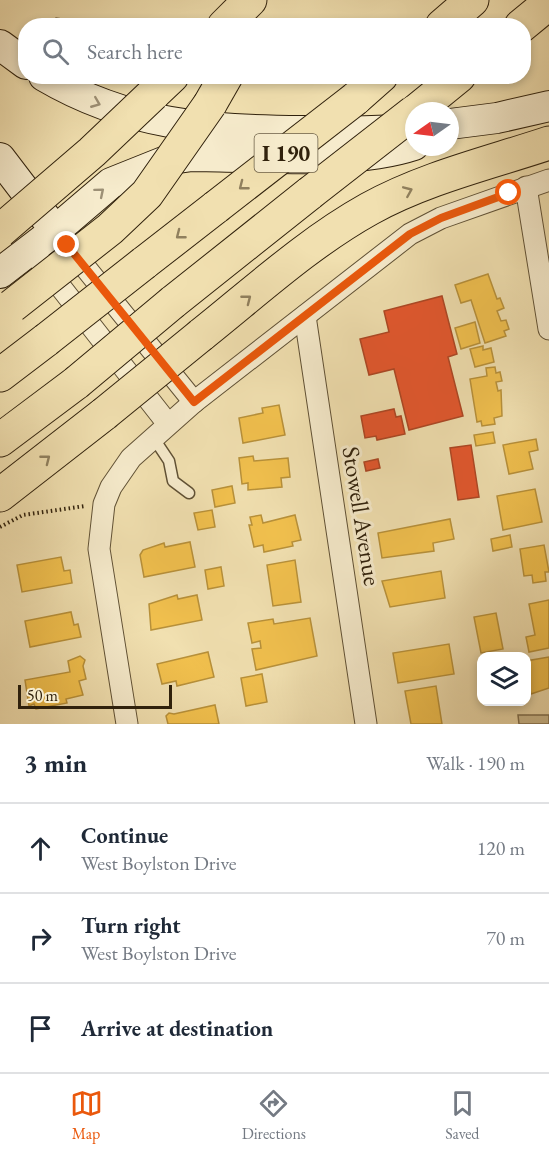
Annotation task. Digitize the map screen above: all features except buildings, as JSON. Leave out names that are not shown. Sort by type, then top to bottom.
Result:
[{"type":"highway","points":[[232,18],[250,0]]},
{"type":"highway","points":[[262,18],[274,0]]},
{"type":"highway","points":[[451,18],[472,0]]},
{"type":"highway","points":[[531,18],[549,3]]},
{"type":"highway","points":[[6,311],[110,229],[147,194],[221,84]]},
{"type":"highway","name":"I 190","points":[[0,375],[372,84]]},
{"type":"highway","name":"I 190","points":[[428,102],[450,84]]},
{"type":"highway","points":[[0,231],[92,152],[163,85]]},
{"type":"highway","name":"I 190","points":[[0,440],[76,383],[172,302],[405,120]]},
{"type":"highway","points":[[0,495],[287,267],[369,209],[438,179],[549,143]]},
{"type":"main road","points":[[0,45],[18,58]]},
{"type":"main road","points":[[59,84],[98,104],[177,124],[244,130],[405,128]]},
{"type":"main road","points":[[459,123],[497,118],[549,106]]},
{"type":"main road","points":[[459,131],[497,118]]},
{"type":"main road","points":[[0,273],[56,230],[111,183],[171,159],[192,156],[350,156],[393,152],[405,148]]},
{"type":"main road","points":[[2,165],[56,230]]},
{"type":"main road","points":[[0,208],[30,248]]},
{"type":"street","points":[[127,724],[99,537],[104,504],[111,487],[131,458],[194,402],[410,234],[441,218],[549,180]]},
{"type":"street","points":[[526,187],[549,329]]},
{"type":"street","points":[[56,230],[194,402]]},
{"type":"street","points":[[30,248],[161,430]]},
{"type":"street","name":"Stowell Avenue","points":[[305,316],[366,724]]},
{"type":"lane","points":[[161,430],[173,481],[189,492]]},
{"type":"path","points":[[0,527],[23,515],[88,506]]},
{"type":"shaded area","points":[[518,715],[549,715],[549,724],[519,724]]},
{"type":"route","points":[[67,245],[194,402],[410,234],[441,218],[509,193]]}]
